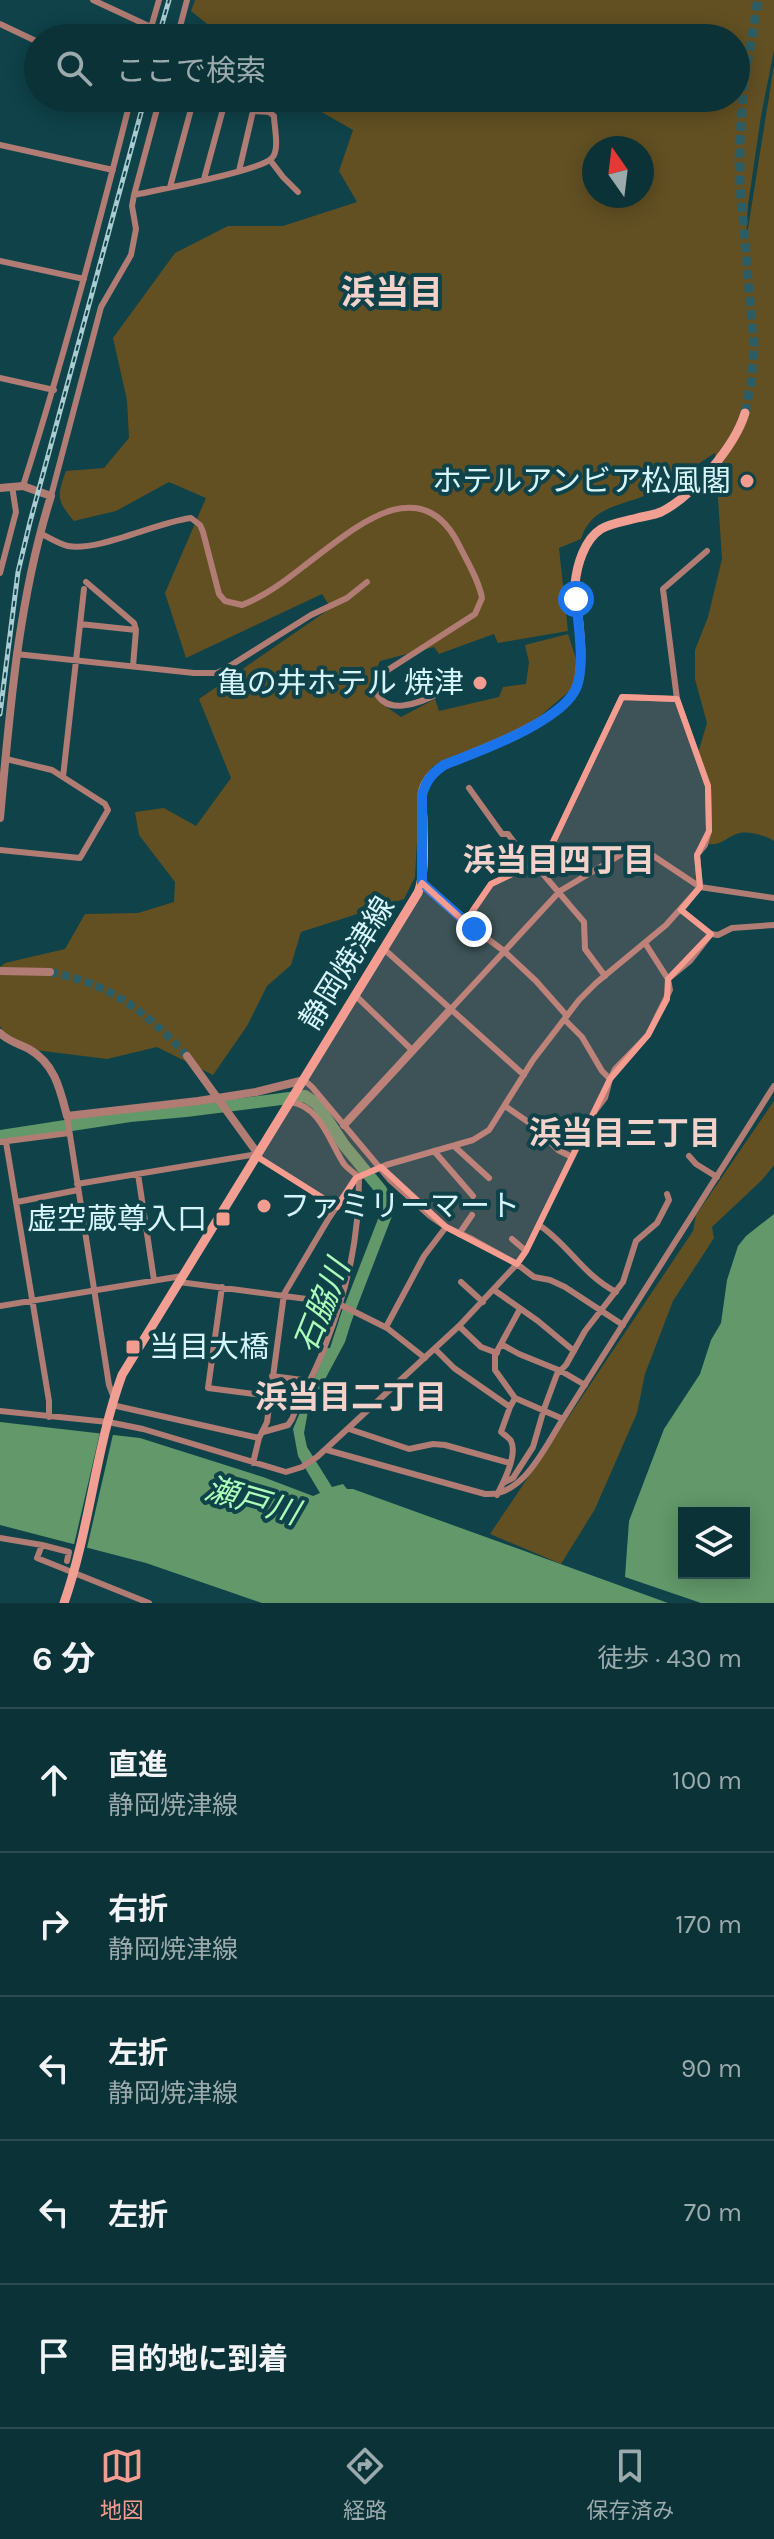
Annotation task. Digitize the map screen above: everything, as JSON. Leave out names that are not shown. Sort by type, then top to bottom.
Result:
[{"type":"main road","name":"静岡焼津線","points":[[64,1603],[122,1375],[418,893],[422,883],[422,795],[426,783],[444,765],[517,736],[569,700],[578,685],[580,667],[576,570],[588,543],[600,530],[661,512],[681,498],[737,435],[745,413]]},
{"type":"street","points":[[93,0],[145,24]]},
{"type":"street","points":[[152,24],[159,0]]},
{"type":"street","points":[[181,24],[187,0]]},
{"type":"street","points":[[0,24],[24,35]]},
{"type":"street","points":[[23,486],[54,390],[128,112]]},
{"type":"street","points":[[0,818],[16,654],[40,533],[101,307],[131,255],[136,229],[132,206],[156,112]]},
{"type":"street","points":[[170,187],[190,112]]},
{"type":"street","points":[[204,179],[222,112]]},
{"type":"street","points":[[239,171],[253,112]]},
{"type":"street","points":[[134,195],[239,171],[270,160],[275,156],[275,148],[274,116],[269,112]]},
{"type":"street","points":[[0,145],[113,170]]},
{"type":"street","points":[[270,160],[298,192]]},
{"type":"street","points":[[0,261],[84,279]]},
{"type":"street","points":[[0,378],[54,390]]},
{"type":"street","points":[[0,573],[16,512],[12,486]]},
{"type":"street","points":[[0,488],[23,486],[51,496]]},
{"type":"street","points":[[40,533],[67,546],[77,546],[113,540],[173,520],[191,518],[203,532],[219,594],[225,601],[242,605],[280,584],[346,533],[371,518],[407,506],[417,508],[438,517],[453,533],[482,598],[475,614],[380,675],[374,686],[380,698],[393,705],[405,706],[441,692]]},
{"type":"street","points":[[253,1463],[267,1422],[284,1294],[359,1177],[381,1167],[480,1137],[489,1130],[524,1075],[579,1000],[681,910],[700,887],[697,855],[705,845],[709,831],[708,786],[677,699],[663,589],[707,551]]},
{"type":"street","points":[[16,654],[217,673],[311,615],[347,598],[367,582]]},
{"type":"street","points":[[63,777],[85,586],[134,623],[133,666]]},
{"type":"street","points":[[80,624],[136,630]]},
{"type":"street","points":[[540,870],[622,697],[677,699]]},
{"type":"street","points":[[0,850],[80,858],[108,810],[105,804],[52,770],[6,759]]},
{"type":"street","points":[[469,788],[502,834],[508,834],[531,865],[560,891],[584,922],[585,949],[605,976]]},
{"type":"street","points":[[344,1125],[560,891],[637,845],[700,887],[774,898]]},
{"type":"street","points":[[465,922],[491,884],[531,865]]},
{"type":"street","points":[[422,883],[536,981],[582,1037],[610,1079]]},
{"type":"street","points":[[681,910],[711,934],[718,935],[732,928],[774,925]]},
{"type":"street","points":[[668,979],[690,961],[711,934]]},
{"type":"street","points":[[0,1411],[108,1424],[168,1435],[286,1472],[302,1467],[317,1457],[459,1326],[526,1251],[595,1111],[605,1098],[615,1069],[648,1035],[667,999],[670,990],[668,979],[645,943]]},
{"type":"street","points":[[384,949],[524,1075]]},
{"type":"street","points":[[0,971],[50,972]]},
{"type":"street","points":[[355,995],[412,1050]]},
{"type":"street","points":[[0,1033],[36,1054],[51,1069],[61,1090],[113,1402],[261,1435],[288,1425],[310,1381],[349,1279],[359,1177]]},
{"type":"street","points":[[187,1056],[257,1155],[337,1207]]},
{"type":"street","points":[[67,1116],[218,1100],[301,1084],[312,1087],[403,1192],[446,1227],[517,1264],[534,1277],[565,1287],[623,1325]]},
{"type":"street","points":[[326,1450],[468,1490],[497,1495],[517,1484],[585,1385],[774,1086]]},
{"type":"street","points":[[291,1101],[306,1106],[330,1137],[343,1163],[359,1177]]},
{"type":"street","points":[[505,1106],[545,1135],[558,1150],[572,1157]]},
{"type":"street","points":[[49,1417],[17,1202],[3,1142],[69,1133]]},
{"type":"street","points":[[454,1146],[489,1178]]},
{"type":"street","points":[[434,1151],[473,1196]]},
{"type":"street","points":[[17,1202],[138,1174],[257,1155]]},
{"type":"street","points":[[689,1156],[717,1177]]},
{"type":"street","points":[[138,1174],[154,1280]]},
{"type":"street","points":[[503,1483],[513,1478],[528,1457],[557,1374],[616,1292],[630,1265],[636,1241],[657,1223],[669,1200],[667,1194]]},
{"type":"street","points":[[459,1234],[472,1215]]},
{"type":"street","points":[[539,1225],[561,1243],[592,1277],[616,1292]]},
{"type":"street","points":[[386,1327],[424,1256],[446,1227]]},
{"type":"street","points":[[512,1239],[526,1251]]},
{"type":"street","points":[[0,1306],[154,1280],[181,1279],[341,1304],[386,1327],[425,1358]]},
{"type":"street","points":[[461,1282],[483,1302]]},
{"type":"street","points":[[222,1287],[208,1388],[270,1396]]},
{"type":"street","points":[[494,1290],[574,1351]]},
{"type":"street","points":[[520,1309],[497,1353],[495,1370],[515,1398],[563,1419]]},
{"type":"street","points":[[459,1326],[481,1347],[497,1353]]},
{"type":"street","points":[[501,1344],[585,1385]]},
{"type":"street","points":[[435,1349],[454,1368],[510,1407]]},
{"type":"street","points":[[272,1376],[310,1381]]},
{"type":"street","points":[[497,1495],[509,1474],[513,1446],[501,1432],[515,1398]]},
{"type":"street","points":[[349,1429],[409,1449],[445,1445],[510,1463]]},
{"type":"street","points":[[0,1538],[69,1552],[73,1566]]},
{"type":"street","points":[[42,1545],[37,1558],[73,1566],[149,1603]]},
{"type":"highlighted area","points":[[622,697],[677,699],[708,786],[709,831],[697,855],[700,887],[681,910],[711,934],[668,979],[667,999],[648,1035],[610,1079],[526,1251],[517,1264],[446,1227],[381,1167],[356,1178],[337,1207],[256,1156],[422,883],[465,922],[491,884],[531,865],[541,867]]},
{"type":"shaded area","points":[[195,0],[774,0],[774,50],[761,116],[746,241],[774,65],[774,841],[758,834],[744,833],[735,834],[717,844],[708,844],[712,815],[698,753],[707,723],[695,679],[695,650],[708,617],[722,559],[715,453],[651,493],[600,513],[592,519],[581,539],[559,548],[568,631],[498,643],[494,634],[439,654],[434,647],[380,661],[369,685],[381,703],[401,717],[435,699],[439,711],[499,697],[503,687],[526,684],[529,662],[525,645],[568,634],[577,662],[574,687],[532,723],[432,767],[420,786],[415,877],[404,899],[301,932],[291,965],[267,986],[247,1026],[213,1075],[157,1047],[107,1059],[35,1050],[4,1032],[0,1026],[0,967],[5,963],[65,949],[85,914],[138,913],[174,902],[175,882],[139,835],[135,812],[164,808],[196,826],[231,778],[199,699],[331,608],[322,594],[186,658],[165,593],[206,498],[169,482],[116,511],[74,521],[61,503],[61,486],[66,471],[104,468],[129,438],[127,400],[113,338],[175,253],[228,226],[283,226],[357,202],[339,171],[353,130],[322,112],[750,112],[750,24],[207,24],[191,11]]},
{"type":"shaded area","points":[[774,1101],[774,1165],[712,1227],[714,1238],[673,1301],[645,1374],[637,1413],[595,1509],[561,1564],[490,1534],[693,1231],[696,1215]]},
{"type":"water","points":[[774,1214],[774,1603],[701,1603],[625,1577],[629,1521],[664,1429],[700,1374],[711,1340],[721,1323],[727,1280],[738,1246]]},
{"type":"water","name":"瀬戸川","points":[[343,1308],[354,1313],[345,1342],[308,1411],[304,1433],[307,1447],[332,1487],[343,1484],[347,1489],[668,1603],[262,1603],[146,1563],[0,1525],[0,1422],[140,1438],[313,1496],[320,1493],[298,1456],[293,1429],[327,1348],[330,1348]]},
{"type":"pier","name":"当目大橋","points":[[101,1428],[114,1430],[86,1552],[73,1549]]},
{"type":"waterway","name":"石脇川","points":[[0,1136],[130,1116],[305,1096],[317,1104],[344,1145],[381,1190],[386,1202],[386,1215],[345,1321]]},
{"type":"tunnel","points":[[750,47],[758,0]]},
{"type":"tunnel","points":[[742,112],[740,185],[754,346],[745,413]]},
{"type":"tunnel","points":[[50,972],[91,984],[126,1002],[157,1026],[187,1056]]},
{"type":"railway","points":[[162,24],[169,0]]},
{"type":"railway","points":[[0,714],[18,572],[141,112]]},
{"type":"place","name":"ホテルアンビア松風閣","points":[[747,481]]},
{"type":"place","name":"亀の井ホテル 焼津","points":[[480,683]]},
{"type":"place","name":"ファミリーマート","points":[[264,1206]]},
{"type":"place","name":"虚空蔵尊入口","points":[[223,1219]]},
{"type":"place","name":"当目大橋","points":[[133,1347]]},
{"type":"district","name":"浜当目","points":[[392,293]]},
{"type":"district","name":"浜当目四丁目","points":[[559,860]]},
{"type":"district","name":"浜当目三丁目","points":[[625,1133]]},
{"type":"district","name":"浜当目二丁目","points":[[351,1397]]},
{"type":"route","points":[[474,929],[422,883],[422,795],[426,783],[444,765],[517,736],[569,700],[578,685],[580,667],[576,599]]}]
